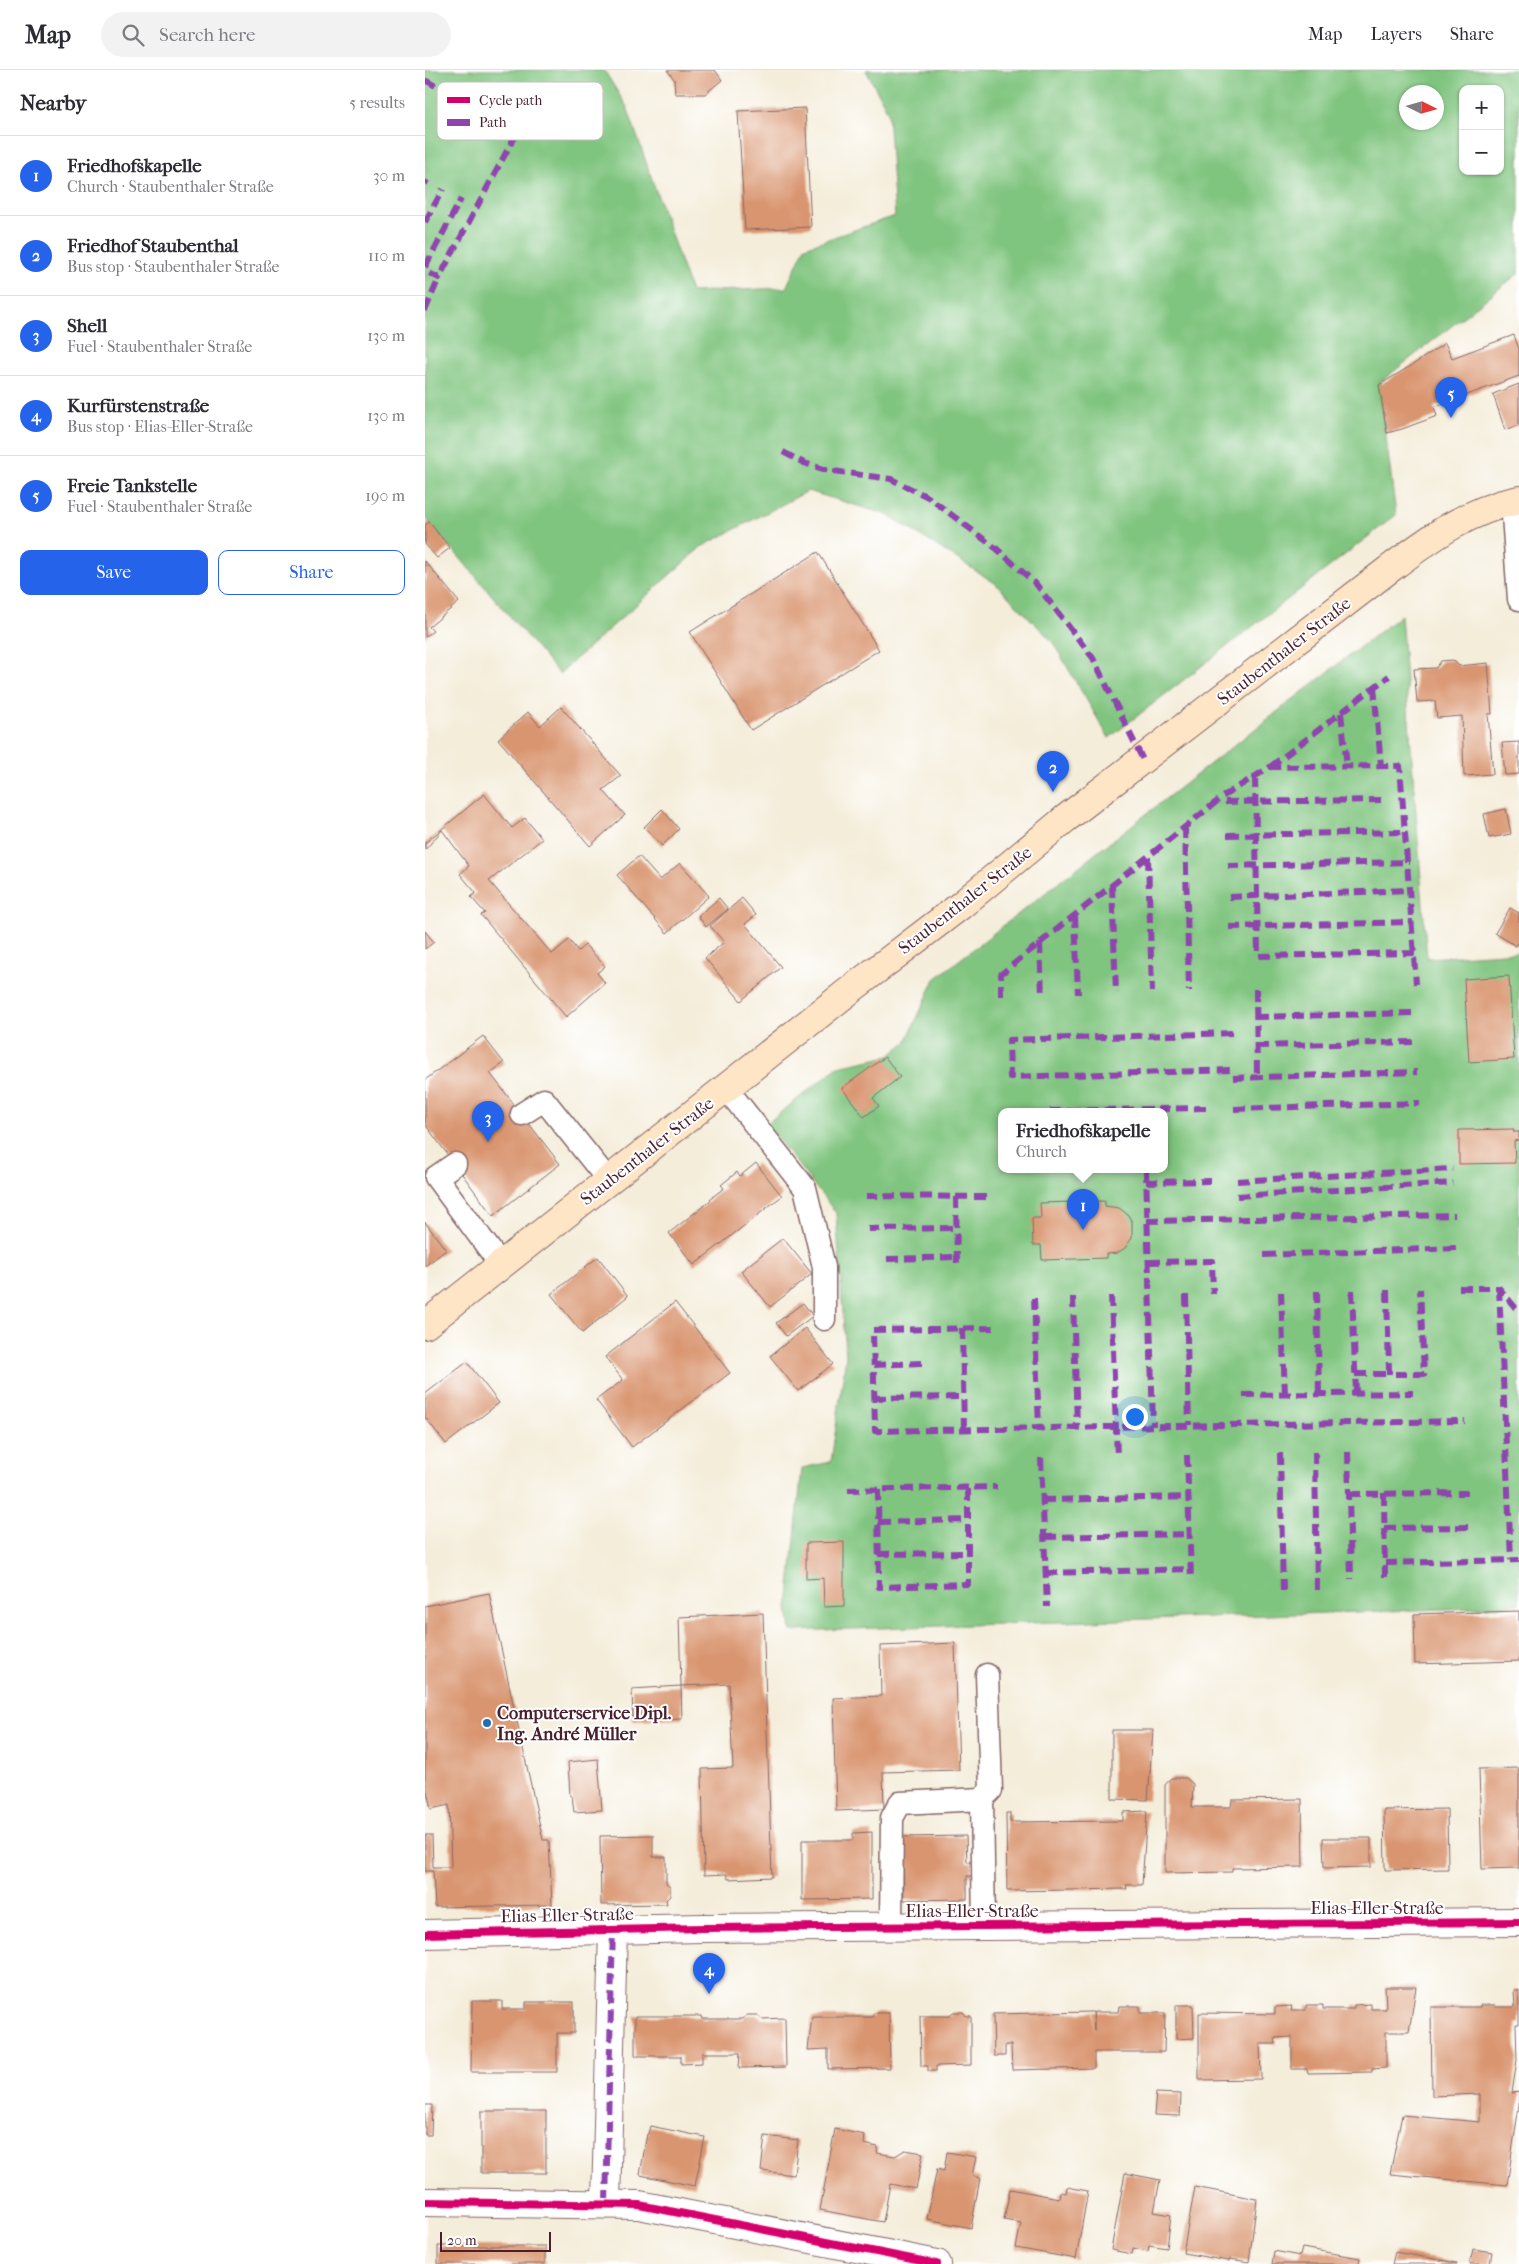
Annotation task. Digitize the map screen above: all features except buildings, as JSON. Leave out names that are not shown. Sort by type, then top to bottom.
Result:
[{"type":"main road","name":"Staubenthaler Straße","points":[[425,1325],[960,906],[1065,819],[1440,531],[1483,510],[1515,501]]},
{"type":"street","name":"Elias-Eller-Straße","points":[[425,1934],[613,1929],[1519,1922]]},
{"type":"street","points":[[607,2203],[613,1929]]},
{"type":"street","points":[[425,2202],[607,2203],[639,2205],[937,2264]]},
{"type":"lane","points":[[1515,501],[1519,599]]},
{"type":"lane","points":[[726,1088],[805,1188],[824,1267],[823,1319]]},
{"type":"lane","points":[[522,1114],[544,1100],[608,1180]]},
{"type":"lane","points":[[455,1164],[436,1177],[501,1265]]},
{"type":"lane","points":[[891,1927],[892,1818],[900,1803],[982,1799],[991,1790],[987,1675]]},
{"type":"lane","points":[[982,1799],[984,1926]]},
{"type":"green space","points":[[425,70],[604,70],[627,107],[691,292],[786,288],[805,247],[895,216],[888,112],[866,70],[1519,70],[1519,273],[1379,383],[1396,515],[1109,738],[1052,641],[995,583],[888,515],[808,491],[701,547],[559,674],[425,517]]},
{"type":"green space","points":[[1401,615],[1427,958],[1519,952],[1519,1604],[1476,1608],[791,1631],[788,1608],[802,1468],[831,1462],[846,1357],[836,1213],[766,1124],[838,1067],[889,1056],[906,1042],[935,979]]},
{"type":"marked path","points":[[425,80],[437,87]]},
{"type":"marked path","points":[[425,271],[439,278],[513,140]]},
{"type":"marked path","points":[[425,184],[427,180]]},
{"type":"marked path","points":[[425,222],[443,189]]},
{"type":"marked path","points":[[425,267],[461,199]]},
{"type":"marked path","points":[[425,311],[439,278]]},
{"type":"marked path","points":[[783,452],[804,463],[826,470],[891,479],[928,497],[997,549],[1036,584],[1093,658],[1143,760]]},
{"type":"marked path","points":[[1270,767],[1389,676]]},
{"type":"marked path","points":[[1374,687],[1381,766]]},
{"type":"marked path","points":[[1341,713],[1347,766]]},
{"type":"marked path","points":[[1001,996],[1001,974],[1225,795],[1270,767],[1400,766],[1416,984]]},
{"type":"marked path","points":[[1255,777],[1258,956],[1415,953]]},
{"type":"marked path","points":[[1225,802],[1381,800]]},
{"type":"marked path","points":[[1185,827],[1189,991]]},
{"type":"marked path","points":[[1227,835],[1406,832]]},
{"type":"marked path","points":[[1148,857],[1152,992]]},
{"type":"marked path","points":[[1228,866],[1409,862]]},
{"type":"marked path","points":[[1112,885],[1116,993]]},
{"type":"marked path","points":[[1229,897],[1411,890]]},
{"type":"marked path","points":[[1075,915],[1078,994]]},
{"type":"marked path","points":[[1229,927],[1413,922]]},
{"type":"marked path","points":[[1040,943],[1042,995]]},
{"type":"marked path","points":[[1256,989],[1257,1077]]},
{"type":"marked path","points":[[1256,1017],[1413,1013]]},
{"type":"marked path","points":[[1232,1033],[1009,1040],[1010,1077],[1233,1070]]},
{"type":"marked path","points":[[1257,1046],[1414,1042]]},
{"type":"marked path","points":[[1233,1078],[1417,1072]]},
{"type":"marked path","points":[[1234,1109],[1420,1103]]},
{"type":"marked path","points":[[1168,1109],[1207,1108]]},
{"type":"marked path","points":[[1237,1181],[1453,1169]]},
{"type":"marked path","points":[[1146,1173],[1153,1426]]},
{"type":"marked path","points":[[1146,1182],[1210,1181]]},
{"type":"marked path","points":[[1237,1196],[1453,1183]]},
{"type":"marked path","points":[[866,1196],[989,1197]]},
{"type":"marked path","points":[[956,1197],[957,1266]]},
{"type":"marked path","points":[[1147,1221],[1455,1215]]},
{"type":"marked path","points":[[868,1229],[956,1228]]},
{"type":"marked path","points":[[1264,1255],[1457,1248]]},
{"type":"marked path","points":[[887,1259],[957,1257]]},
{"type":"marked path","points":[[1148,1262],[1212,1261],[1213,1294]]},
{"type":"marked path","points":[[1459,1288],[1499,1288],[1519,1312]]},
{"type":"marked path","points":[[1499,1288],[1511,1560]]},
{"type":"marked path","points":[[1387,1290],[1389,1374],[1424,1374],[1420,1289]]},
{"type":"marked path","points":[[1352,1290],[1356,1394]]},
{"type":"marked path","points":[[1317,1291],[1319,1395]]},
{"type":"marked path","points":[[1281,1292],[1285,1395]]},
{"type":"marked path","points":[[1186,1295],[1189,1425]]},
{"type":"marked path","points":[[1111,1296],[1117,1457]]},
{"type":"marked path","points":[[1073,1297],[1077,1428]]},
{"type":"marked path","points":[[1034,1298],[1039,1429]]},
{"type":"marked path","points":[[962,1328],[964,1430]]},
{"type":"marked path","points":[[993,1328],[873,1330],[875,1431],[1465,1421]]},
{"type":"marked path","points":[[874,1365],[922,1363]]},
{"type":"marked path","points":[[1355,1374],[1389,1374]]},
{"type":"marked path","points":[[1243,1395],[1413,1393]]},
{"type":"marked path","points":[[874,1398],[963,1397]]},
{"type":"marked path","points":[[1315,1452],[1317,1592]]},
{"type":"marked path","points":[[1348,1452],[1351,1579]]},
{"type":"marked path","points":[[1280,1453],[1283,1593]]},
{"type":"marked path","points":[[1187,1455],[1191,1578]]},
{"type":"marked path","points":[[1041,1458],[1047,1607]]},
{"type":"marked path","points":[[878,1489],[879,1587],[968,1584],[968,1487]]},
{"type":"marked path","points":[[848,1490],[997,1487]]},
{"type":"marked path","points":[[1384,1493],[1385,1577]]},
{"type":"marked path","points":[[1349,1494],[1468,1493]]},
{"type":"marked path","points":[[1043,1500],[1189,1497]]},
{"type":"marked path","points":[[878,1522],[968,1520]]},
{"type":"marked path","points":[[1384,1528],[1469,1527]]},
{"type":"marked path","points":[[1045,1537],[1190,1534]]},
{"type":"marked path","points":[[878,1554],[968,1553]]},
{"type":"marked path","points":[[1385,1563],[1519,1560]]},
{"type":"marked path","points":[[1046,1573],[1192,1569]]},
{"type":"marked path","points":[[606,2203],[613,1929]]},
{"type":"cycle path","points":[[425,1934],[703,1928],[1519,1922]]},
{"type":"cycle path","points":[[425,2202],[639,2205],[937,2264]]},
{"type":"place","name":"Freie Tankstelle","points":[[1451,418]]},
{"type":"place","name":"Friedhof Staubenthal","points":[[1053,792]]},
{"type":"place","name":"Shell","points":[[488,1142]]},
{"type":"place","name":"Friedhofskapelle","points":[[1083,1230]]},
{"type":"place","name":"Computerservice Dipl. Ing. André Müller","points":[[487,1723]]},
{"type":"place","name":"Kurfürstenstraße","points":[[709,1994]]}]
